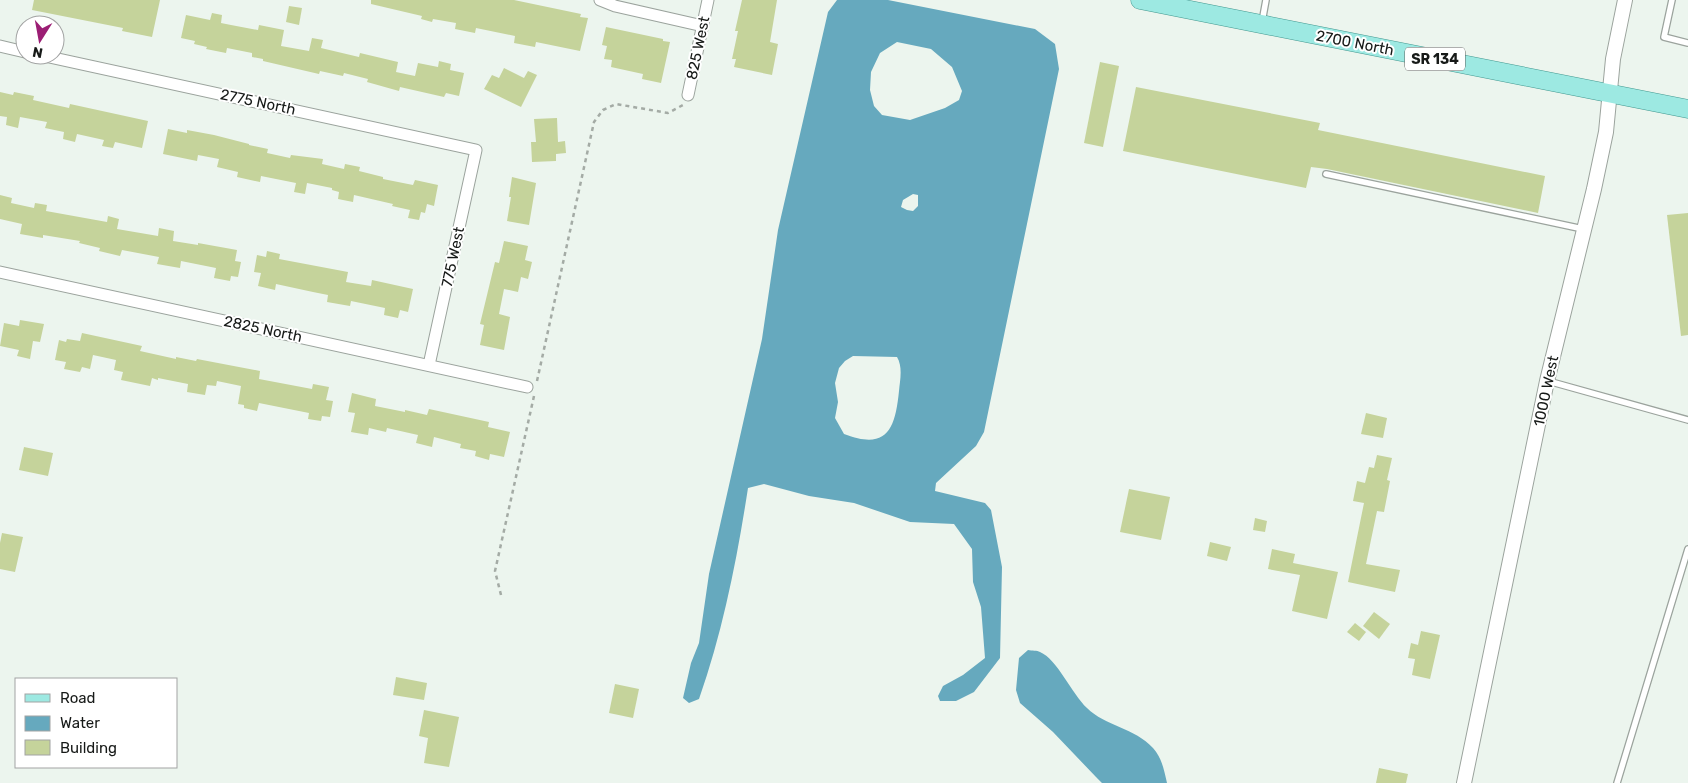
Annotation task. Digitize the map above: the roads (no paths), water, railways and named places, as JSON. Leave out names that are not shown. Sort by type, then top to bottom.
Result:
[{"type":"main road","name":"2700 North","points":[[1140,0],[1688,109]]},
{"type":"street","points":[[600,0],[615,6],[703,26]]},
{"type":"street","name":"825 West","points":[[688,95],[708,0]]},
{"type":"street","name":"1000 West","points":[[1464,783],[1547,381],[1606,132],[1613,59],[1625,0]]},
{"type":"street","points":[[0,46],[15,50]]},
{"type":"street","name":"2775 North","points":[[65,60],[476,150]]},
{"type":"street","name":"775 West","points":[[429,365],[476,150]]},
{"type":"street","name":"2825 North","points":[[0,272],[526,387]]},
{"type":"lane","points":[[1261,24],[1266,0]]},
{"type":"lane","points":[[1672,0],[1664,37],[1688,43]]},
{"type":"lane","points":[[1326,174],[1584,230]]},
{"type":"lane","points":[[1547,381],[1688,420]]},
{"type":"lane","points":[[1617,783],[1688,549]]},
{"type":"water","points":[[837,0],[888,0],[1035,29],[1055,44],[1059,69],[984,432],[976,446],[936,483],[935,491],[985,503],[991,510],[1002,567],[1000,658],[974,692],[956,701],[940,701],[938,696],[943,686],[963,675],[985,658],[981,607],[973,582],[972,549],[954,524],[910,522],[854,503],[809,496],[764,484],[748,488],[734,568],[708,673],[699,699],[689,703],[683,698],[691,663],[699,643],[709,574],[762,339],[778,230],[828,12]],"holes":[[[897,42],[931,49],[952,67],[962,91],[959,100],[945,108],[910,120],[882,115],[874,106],[870,90],[871,72],[880,53]],[[913,194],[918,195],[918,206],[913,211],[907,210],[901,207],[903,200]],[[853,356],[897,357],[899,361],[901,369],[895,417],[886,433],[879,438],[870,440],[844,434],[835,418],[838,402],[835,383],[839,368]]]},
{"type":"water","points":[[1028,650],[1039,651],[1046,656],[1058,669],[1081,702],[1094,714],[1146,741],[1161,760],[1167,783],[1102,783],[1053,732],[1020,703],[1016,690],[1019,658]]}]
